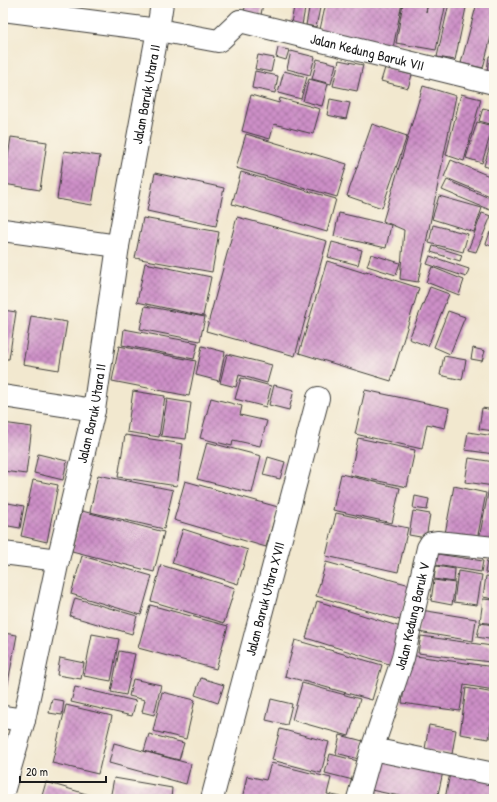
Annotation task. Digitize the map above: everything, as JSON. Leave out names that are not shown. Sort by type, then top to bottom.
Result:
[{"type":"street","name":"Jalan Baruk Utara II","points":[[3,792],[13,719],[58,560],[94,410],[118,246],[162,3]]},
{"type":"street","points":[[3,10],[158,30]]},
{"type":"street","name":"Jalan Kedung Baruk VII","points":[[158,30],[218,41],[221,40],[237,12],[494,83]]},
{"type":"street","points":[[3,230],[118,246]]},
{"type":"street","points":[[3,396],[94,410]]},
{"type":"street","name":"Jalan Baruk Utara XVII","points":[[212,799],[318,398]]},
{"type":"street","name":"Jalan Kedung Baruk V","points":[[372,749],[403,658],[428,548],[431,543],[437,542],[494,548]]},
{"type":"street","points":[[3,553],[58,560]]},
{"type":"street","points":[[358,799],[372,749],[494,774]]},
{"type":"building","points":[[246,3],[263,3],[261,15],[244,12]]},
{"type":"building","points":[[274,3],[288,3],[288,6]]},
{"type":"building","points":[[310,3],[321,3],[316,27],[306,25]]},
{"type":"building","points":[[326,3],[402,3],[392,53],[318,38]]},
{"type":"building","points":[[403,3],[446,3],[436,50],[396,43]]},
{"type":"building","points":[[449,3],[467,3],[455,60],[437,57]]},
{"type":"building","points":[[477,3],[494,3],[494,25],[483,68],[461,63]]},
{"type":"building","points":[[294,7],[305,9],[302,25],[291,23]]},
{"type":"building","points":[[3,39],[6,39],[4,53],[3,53]]},
{"type":"building","points":[[278,48],[289,50],[286,60],[276,57]]},
{"type":"building","points":[[291,51],[315,57],[310,75],[287,69]]},
{"type":"building","points":[[258,55],[274,58],[271,72],[255,69]]},
{"type":"building","points":[[489,56],[494,56],[494,81],[486,79]]},
{"type":"building","points":[[317,59],[336,64],[331,84],[312,79]]},
{"type":"building","points":[[339,60],[363,65],[357,91],[333,86]]},
{"type":"building","points":[[385,68],[412,75],[408,88],[381,81]]},
{"type":"building","points":[[255,71],[278,76],[275,93],[252,88]]},
{"type":"building","points":[[284,71],[307,77],[301,99],[278,93]]},
{"type":"building","points":[[309,79],[328,84],[322,106],[303,101]]},
{"type":"building","points":[[423,86],[456,96],[418,282],[400,279],[404,230],[383,221]]},
{"type":"building","points":[[461,94],[481,99],[464,161],[446,155]]},
{"type":"building","points":[[251,95],[279,103],[280,98],[320,109],[313,134],[274,124],[270,139],[242,131]]},
{"type":"building","points":[[330,99],[350,103],[346,119],[327,115]]},
{"type":"building","points":[[483,108],[494,111],[494,125],[479,121]]},
{"type":"building","points":[[477,122],[493,126],[482,163],[466,158]]},
{"type":"building","points":[[372,124],[407,136],[382,208],[347,196]]},
{"type":"building","points":[[494,131],[494,169],[484,166]]},
{"type":"building","points":[[246,134],[347,164],[337,197],[236,168]]},
{"type":"building","points":[[11,137],[47,142],[40,190],[4,184]]},
{"type":"building","points":[[64,151],[100,156],[92,205],[57,199]]},
{"type":"building","points":[[451,160],[494,178],[494,187],[490,196],[444,177]]},
{"type":"building","points":[[241,172],[336,199],[327,232],[232,204]]},
{"type":"building","points":[[155,173],[224,188],[216,226],[147,211]]},
{"type":"building","points":[[447,180],[494,200],[490,210],[442,190]]},
{"type":"building","points":[[439,196],[482,208],[474,232],[432,219]]},
{"type":"building","points":[[339,213],[391,225],[386,248],[334,236]]},
{"type":"building","points":[[482,213],[491,216],[476,252],[468,250]]},
{"type":"building","points":[[237,217],[327,241],[295,356],[206,331]]},
{"type":"building","points":[[143,218],[219,232],[212,272],[135,258]]},
{"type":"building","points":[[433,225],[468,234],[463,252],[429,243]]},
{"type":"building","points":[[490,232],[494,234],[494,247],[486,244]]},
{"type":"building","points":[[332,242],[362,250],[358,265],[328,257]]},
{"type":"building","points":[[433,246],[462,255],[460,261],[431,252]]},
{"type":"building","points":[[371,254],[400,263],[396,275],[367,266]]},
{"type":"building","points":[[430,256],[469,269],[466,277],[427,264]]},
{"type":"building","points":[[327,261],[365,273],[366,271],[419,288],[391,381],[299,353]]},
{"type":"building","points":[[145,263],[211,277],[203,316],[137,302]]},
{"type":"building","points":[[432,267],[464,280],[459,295],[426,282]]},
{"type":"building","points":[[430,287],[449,294],[428,346],[409,339]]},
{"type":"building","points":[[145,306],[205,317],[200,341],[140,329]]},
{"type":"building","points":[[3,310],[16,312],[9,359],[3,359]]},
{"type":"building","points":[[448,311],[465,317],[450,354],[434,347]]},
{"type":"building","points":[[31,316],[67,322],[59,370],[23,364]]},
{"type":"building","points":[[124,329],[198,343],[194,359],[122,345]]},
{"type":"building","points":[[119,346],[196,361],[189,396],[112,381]]},
{"type":"building","points":[[202,346],[225,352],[219,381],[196,375]]},
{"type":"building","points":[[473,348],[485,351],[482,361],[471,359]]},
{"type":"building","points":[[227,354],[272,365],[267,383],[239,375],[236,387],[220,383]]},
{"type":"building","points":[[444,356],[466,360],[462,380],[440,375]]},
{"type":"building","points":[[241,378],[271,386],[266,407],[235,399]]},
{"type":"building","points":[[274,385],[294,390],[289,410],[269,405]]},
{"type":"building","points":[[365,390],[449,408],[445,428],[427,424],[422,449],[355,434]]},
{"type":"building","points":[[133,391],[165,396],[159,437],[127,432]]},
{"type":"building","points":[[211,398],[242,406],[240,415],[267,421],[260,446],[233,440],[232,446],[200,438]]},
{"type":"building","points":[[167,399],[191,403],[186,439],[161,436]]},
{"type":"building","points":[[482,408],[494,410],[494,431],[479,429]]},
{"type":"building","points":[[3,423],[32,427],[26,474],[3,471]]},
{"type":"building","points":[[468,432],[494,436],[494,454],[465,450]]},
{"type":"building","points":[[125,435],[183,444],[177,486],[118,477]]},
{"type":"building","points":[[358,438],[415,450],[407,487],[350,475]]},
{"type":"building","points":[[207,442],[261,456],[252,493],[197,479]]},
{"type":"building","points":[[38,454],[67,461],[63,480],[34,473]]},
{"type":"building","points":[[268,457],[285,462],[280,479],[263,475]]},
{"type":"building","points":[[469,458],[494,462],[494,486],[465,482]]},
{"type":"building","points":[[341,474],[400,488],[392,523],[333,510]]},
{"type":"building","points":[[98,475],[173,490],[164,529],[90,512]]},
{"type":"building","points":[[33,480],[58,485],[47,542],[21,536]]},
{"type":"building","points":[[185,481],[278,507],[266,547],[174,520]]},
{"type":"building","points":[[454,486],[486,493],[476,545],[444,539]]},
{"type":"building","points":[[489,488],[494,489],[494,547],[478,544]]},
{"type":"building","points":[[415,496],[429,499],[427,510],[413,508]]},
{"type":"building","points":[[3,502],[24,506],[20,528],[3,525]]},
{"type":"building","points":[[82,511],[164,532],[154,572],[72,551]]},
{"type":"building","points":[[413,511],[430,514],[426,538],[409,535]]},
{"type":"building","points":[[336,513],[408,528],[398,572],[326,556]]},
{"type":"building","points":[[183,529],[248,550],[238,584],[172,563]]},
{"type":"building","points":[[431,553],[483,561],[481,572],[429,564]]},
{"type":"building","points":[[82,556],[152,576],[141,615],[71,594]]},
{"type":"building","points":[[487,560],[494,561],[494,574],[485,573]]},
{"type":"building","points":[[326,562],[410,585],[400,620],[316,596]]},
{"type":"building","points":[[161,565],[235,588],[224,623],[151,601]]},
{"type":"building","points":[[436,566],[455,569],[454,582],[434,579]]},
{"type":"building","points":[[458,571],[482,575],[477,605],[454,602]]},
{"type":"building","points":[[486,576],[494,577],[494,599],[483,597]]},
{"type":"building","points":[[434,580],[455,583],[452,605],[431,601]]},
{"type":"building","points":[[75,598],[137,616],[132,634],[70,616]]},
{"type":"building","points":[[483,599],[494,600],[494,624],[480,622]]},
{"type":"building","points":[[317,601],[404,628],[392,665],[306,638]]},
{"type":"building","points":[[150,605],[228,626],[216,669],[138,648]]},
{"type":"building","points":[[421,610],[476,619],[473,641],[418,632]]},
{"type":"building","points":[[480,623],[494,625],[494,640],[477,637]]},
{"type":"building","points":[[3,633],[17,635],[7,688],[3,688]]},
{"type":"building","points":[[92,634],[119,639],[111,681],[84,676]]},
{"type":"building","points":[[421,636],[492,646],[490,662],[418,653]]},
{"type":"building","points":[[295,640],[382,665],[372,700],[285,676]]},
{"type":"building","points":[[119,651],[135,654],[126,695],[111,692]]},
{"type":"building","points":[[409,655],[494,667],[494,690],[464,685],[460,711],[402,703]]},
{"type":"building","points":[[60,658],[84,663],[81,679],[57,675]]},
{"type":"building","points":[[201,678],[224,685],[218,703],[195,695]]},
{"type":"building","points":[[133,679],[161,685],[154,715],[142,712],[145,700],[129,696]]},
{"type":"building","points":[[302,683],[360,699],[349,736],[292,720]]},
{"type":"building","points":[[75,687],[136,701],[132,716],[71,702]]},
{"type":"building","points":[[466,688],[494,693],[494,707],[489,739],[460,734]]},
{"type":"building","points":[[162,692],[195,700],[186,739],[153,731]]},
{"type":"building","points":[[52,699],[64,701],[62,715],[49,713]]},
{"type":"building","points":[[271,699],[292,704],[287,725],[266,720]]},
{"type":"building","points":[[66,705],[112,716],[98,774],[52,763]]},
{"type":"building","points":[[429,725],[456,730],[452,754],[425,749]]},
{"type":"building","points":[[494,725],[494,739],[491,738]]},
{"type":"building","points":[[280,729],[329,742],[321,773],[272,760]]},
{"type":"building","points":[[149,734],[184,743],[179,760],[144,751]]},
{"type":"building","points":[[340,735],[363,741],[359,759],[336,753]]},
{"type":"building","points":[[114,743],[191,764],[186,784],[109,763]]},
{"type":"building","points":[[374,752],[444,767],[437,799],[414,799],[366,789]]},
{"type":"building","points":[[330,754],[358,761],[353,780],[325,773]]},
{"type":"building","points":[[271,763],[331,778],[327,794],[341,797],[340,799],[242,799],[247,776],[266,780]]},
{"type":"building","points":[[451,768],[494,777],[494,799],[445,799]]},
{"type":"building","points":[[114,778],[172,788],[171,799],[110,799]]},
{"type":"building","points":[[46,782],[93,796],[92,799],[41,799]]},
{"type":"building","points":[[362,792],[391,798],[361,799]]}]
